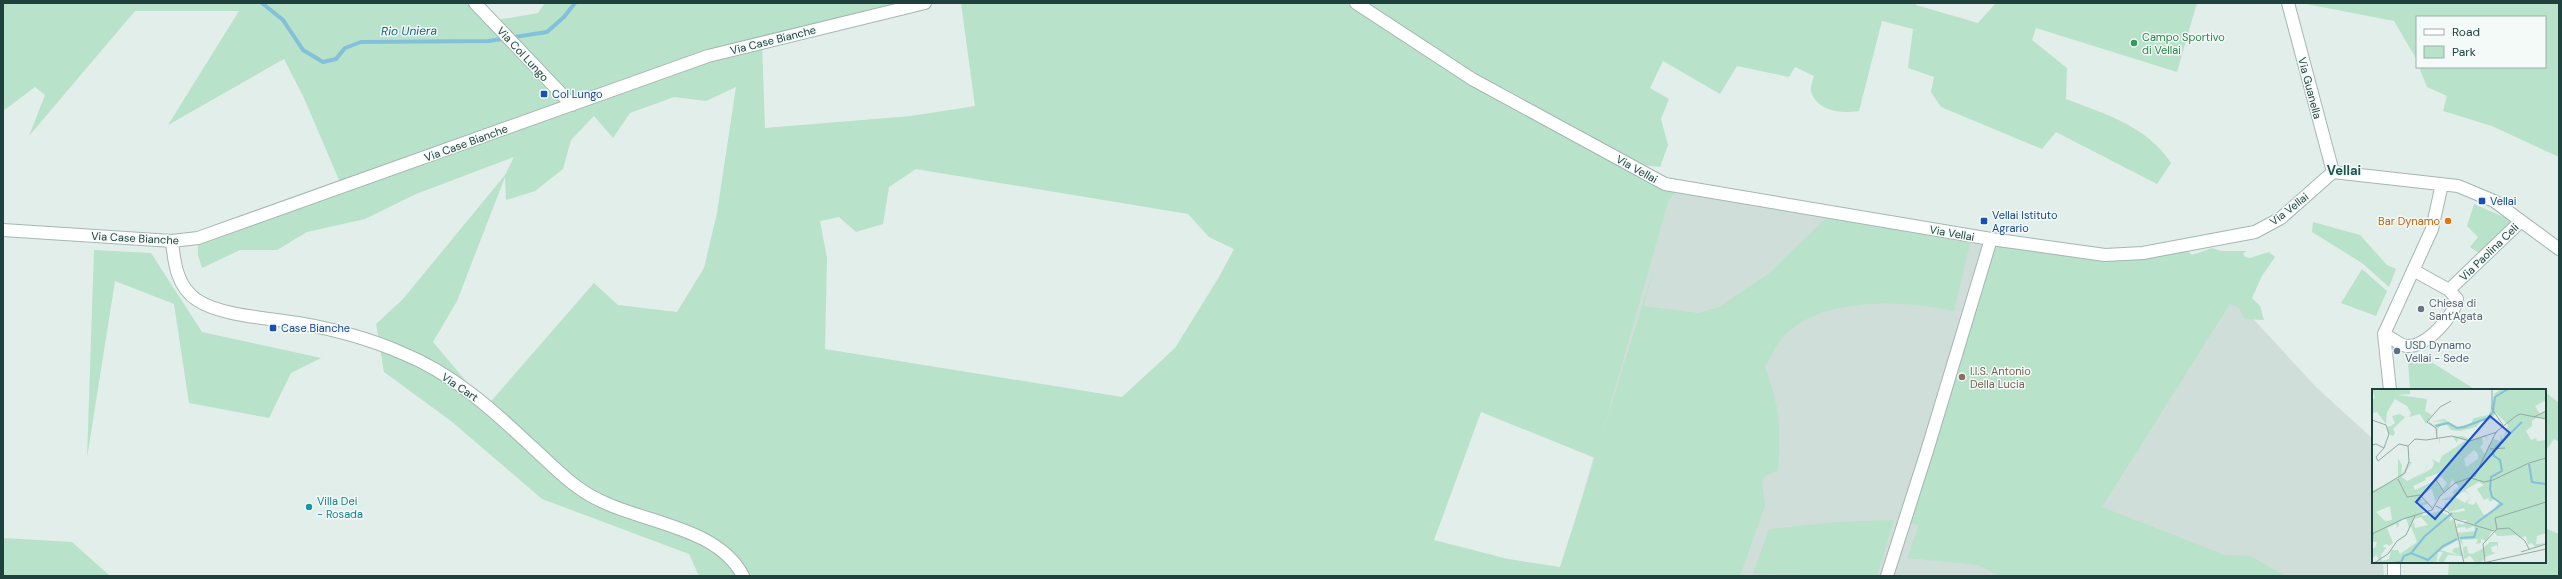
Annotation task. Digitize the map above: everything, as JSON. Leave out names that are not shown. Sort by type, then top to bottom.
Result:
[{"type":"street","name":"Via Col Lungo","points":[[475,3],[572,105]]},
{"type":"street","name":"Via Case Bianche","points":[[3,230],[172,241],[198,238],[708,56],[925,3]]},
{"type":"street","name":"Via Vellai","points":[[1356,3],[1472,78],[1665,184],[1991,239],[2105,255],[2123,255],[2157,251],[2255,232],[2281,218],[2333,172]]},
{"type":"street","name":"Via Guanella","points":[[2288,3],[2333,172]]},
{"type":"street","points":[[2333,172],[2458,186],[2494,201],[2559,248]]},
{"type":"street","points":[[2390,389],[2384,334],[2432,229],[2442,184]]},
{"type":"street","name":"Via Paolina Celi","points":[[2384,334],[2406,346],[2430,338],[2456,309],[2457,299],[2449,290],[2521,221]]},
{"type":"street","points":[[1887,576],[1927,451],[1991,239]]},
{"type":"street","name":"Via Cart","points":[[172,241],[178,276],[186,289],[195,299],[221,309],[301,324],[350,336],[403,353],[448,378],[490,407],[574,486],[599,500],[707,541],[726,552],[743,576]]},
{"type":"street","points":[[2413,270],[2449,290]]},
{"type":"street","points":[[2394,563],[2394,576]]},
{"type":"shaded area","name":"I.I.S. Antonio Della Lucia","points":[[1676,191],[1989,246],[1999,244],[2234,298],[2316,387],[2372,438],[2372,563],[2383,563],[2384,576],[1559,576],[1668,203]]},
{"type":"green space","points":[[3,3],[475,3],[492,21],[538,13],[545,3],[925,3],[762,43],[765,128],[911,116],[975,106],[961,3],[1350,3],[1676,191],[1668,203],[1600,441],[1655,265],[1644,306],[1698,313],[1719,307],[1768,274],[1826,218],[1970,243],[1954,311],[1934,307],[1889,304],[1865,304],[1842,308],[1820,314],[1800,323],[1778,343],[1765,367],[1774,394],[1778,418],[1778,471],[1765,476],[1762,481],[1765,506],[1740,576],[699,576],[689,554],[542,499],[451,421],[384,372],[376,324],[403,299],[505,175],[514,157],[416,194],[365,219],[307,232],[277,250],[240,250],[202,268],[198,255],[198,238],[342,187],[304,98],[284,59],[168,125],[239,11],[135,11],[29,136],[45,95],[35,87],[3,111]],"holes":[[[736,87],[717,213],[704,268],[677,312],[618,305],[594,283],[487,406],[433,342],[457,301],[505,177],[506,200],[535,191],[563,169],[571,140],[594,116],[613,138],[630,113],[674,97],[706,101]],[[916,169],[1188,214],[1209,237],[1234,249],[1219,277],[1175,348],[1122,397],[825,349],[827,258],[820,221],[839,217],[856,232],[883,224],[889,187]],[[1481,412],[1595,458],[1560,567],[1508,559],[1434,540]]]},
{"type":"green space","points":[[1362,3],[1916,3],[1916,5],[1978,23],[1996,3],[2197,3],[2177,72],[2036,28],[2032,40],[2067,68],[2066,99],[2110,116],[2138,130],[2161,150],[2171,163],[2157,184],[2056,132],[2042,149],[1941,107],[1931,92],[1934,77],[1908,68],[1913,29],[1882,21],[1859,111],[1845,112],[1830,110],[1818,103],[1811,91],[1814,76],[1795,67],[1789,77],[1737,66],[1720,94],[1663,61],[1650,88],[1669,99],[1661,119],[1668,145],[1660,167],[1634,164],[1437,51]]},
{"type":"green space","points":[[2301,3],[2559,3],[2559,157],[2492,126],[2443,111],[2447,96],[2427,87],[2419,68],[2546,68],[2546,16],[2416,16],[2416,58],[2394,21]]},
{"type":"green space","points":[[2474,204],[2508,219],[2510,222],[2480,254],[2470,247],[2478,237],[2467,226]]},
{"type":"green space","points":[[2313,222],[2360,235],[2387,265],[2396,269],[2389,287],[2362,263],[2312,232]]},
{"type":"green space","points":[[1999,244],[2067,254],[2187,250],[2192,255],[2212,248],[2221,251],[2246,251],[2243,254],[2245,257],[2250,258],[2269,252],[2275,257],[2262,276],[2252,298],[2260,306],[2264,320],[2245,319],[2239,308],[2230,304],[2102,507],[2225,555],[2250,556],[2286,576],[2000,576],[1978,565],[1907,558],[1919,525],[1910,523],[1992,248]]},
{"type":"green space","points":[[94,250],[151,253],[202,332],[321,358],[291,373],[269,418],[189,403],[174,304],[115,281],[87,458]]},
{"type":"green space","points":[[2362,269],[2387,291],[2376,316],[2341,303]]},
{"type":"green space","points":[[2420,355],[2474,389],[2410,389],[2408,361],[2420,360]]},
{"type":"green space","points":[[2546,393],[2559,403],[2559,442],[2554,439],[2546,451]]},
{"type":"green space","points":[[1894,520],[1877,576],[1753,574],[1769,529],[1837,522]]},
{"type":"green space","points":[[2546,528],[2559,534],[2559,576],[2448,576],[2449,563],[2546,563]]},
{"type":"green space","points":[[3,538],[72,542],[110,576],[3,576]]},
{"type":"waterway","name":"Rio Uniera","points":[[262,3],[283,20],[303,50],[323,62],[336,59],[345,48],[361,42],[489,41],[547,32],[564,17],[575,3]]},
{"type":"place","name":"Campo Sportivo di Vellai","points":[[2134,43]]},
{"type":"place","name":"Col Lungo","points":[[544,94]]},
{"type":"place","name":"Vellai","points":[[2482,201]]},
{"type":"place","name":"Vellai Istituto Agrario","points":[[1984,221]]},
{"type":"place","name":"Bar Dynamo","points":[[2448,221]]},
{"type":"place","name":"Chiesa di Sant'Agata","points":[[2421,309]]},
{"type":"place","name":"Case Bianche","points":[[273,328]]},
{"type":"place","name":"USD Dynamo Vellai - Sede","points":[[2397,351]]},
{"type":"place","name":"I.I.S. Antonio Della Lucia","points":[[1962,377]]},
{"type":"place","name":"Villa Dei - Rosada","points":[[309,507]]},
{"type":"district","name":"Vellai","points":[[2344,170]]}]
